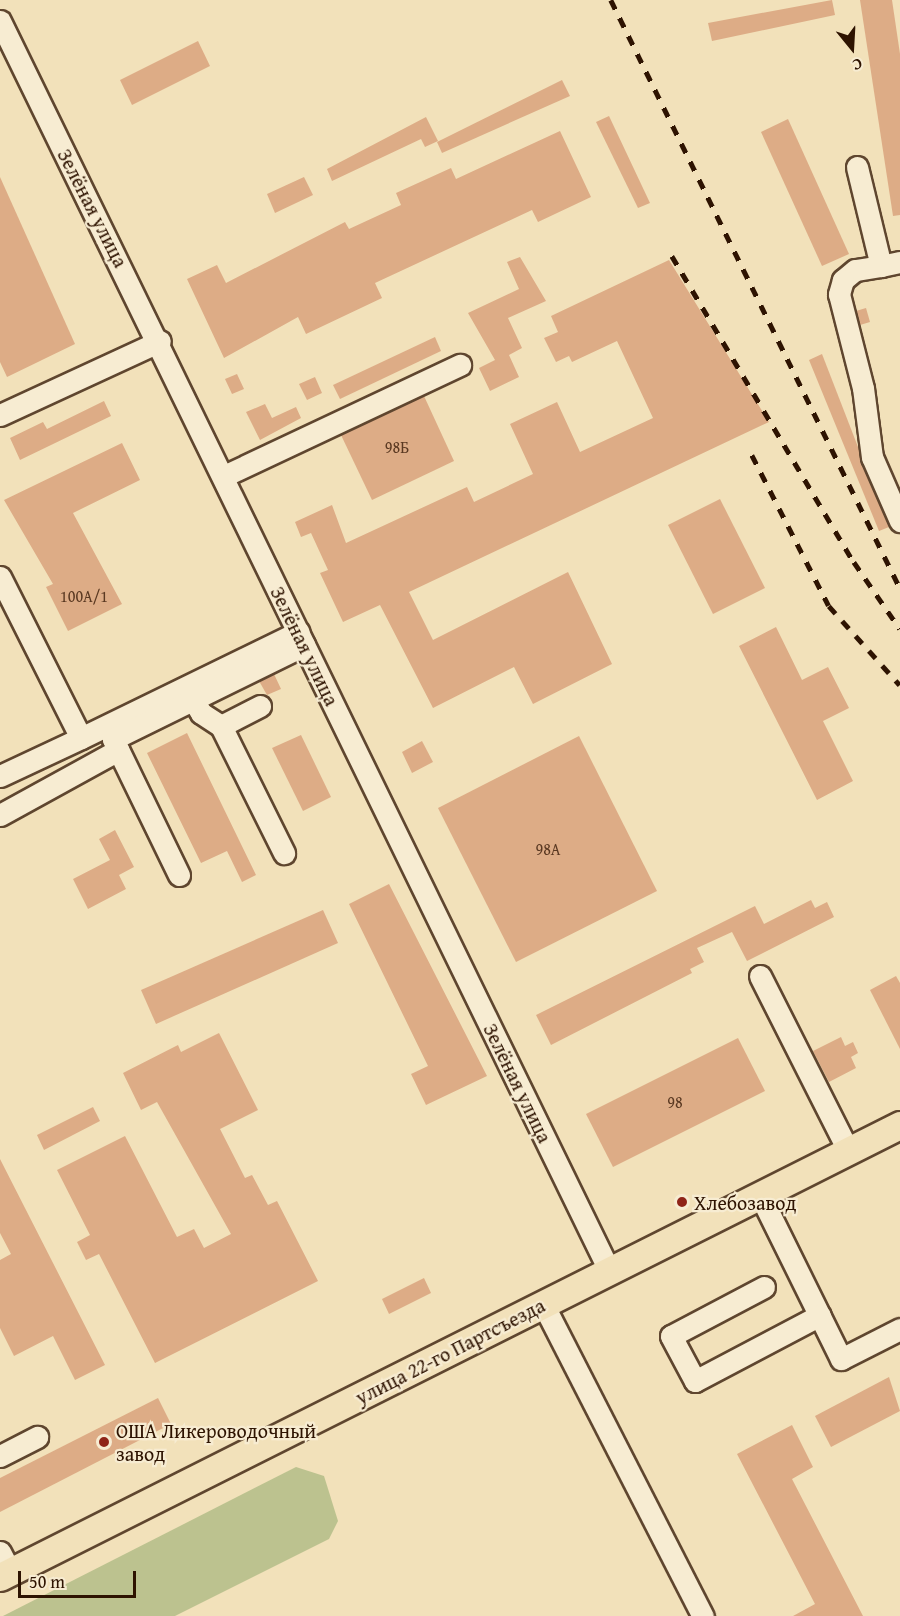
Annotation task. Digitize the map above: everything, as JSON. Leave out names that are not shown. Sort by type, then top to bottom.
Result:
[{"type":"main road","name":"улица 22-го Партсъезда","points":[[3,1567],[543,1304],[900,1125]]},
{"type":"street","name":"Зелёная улица","points":[[0,21],[160,341],[301,639],[609,1270]]},
{"type":"street","points":[[857,166],[890,264],[855,270],[843,280],[839,294],[863,388],[872,457],[896,499],[900,521]]},
{"type":"street","points":[[0,415],[160,341]]},
{"type":"street","points":[[224,476],[460,365]]},
{"type":"street","points":[[0,576],[81,738]]},
{"type":"street","points":[[178,874],[113,739],[193,700],[301,639]]},
{"type":"street","points":[[0,776],[301,639]]},
{"type":"street","points":[[193,700],[201,713],[221,726],[284,853]]},
{"type":"street","points":[[221,726],[260,706]]},
{"type":"street","points":[[0,815],[118,750]]},
{"type":"street","points":[[760,976],[848,1150]]},
{"type":"street","points":[[760,1195],[841,1359],[900,1329]]},
{"type":"street","points":[[764,1287],[671,1335],[694,1381],[820,1316]]},
{"type":"street","points":[[543,1304],[703,1616]]},
{"type":"street","points":[[0,1455],[37,1437]]},
{"type":"green space","points":[[296,1467],[324,1476],[338,1521],[329,1539],[175,1616],[3,1616]]},
{"type":"building","points":[[832,0],[835,15],[712,41],[708,23]]},
{"type":"building","points":[[860,0],[892,0],[900,54],[900,215],[893,216]]},
{"type":"building","points":[[198,41],[210,66],[132,105],[120,80]]},
{"type":"building","points":[[562,80],[570,96],[442,153],[437,142]]},
{"type":"building","points":[[609,116],[650,203],[638,208],[596,122]]},
{"type":"building","points":[[426,117],[438,141],[425,147],[421,139],[332,181],[327,169]]},
{"type":"building","points":[[788,119],[849,254],[822,266],[761,132]]},
{"type":"building","points":[[560,131],[591,197],[538,222],[532,210],[375,283],[382,298],[306,334],[298,317],[224,358],[187,279],[217,265],[226,283],[345,222],[349,229],[401,205],[396,193],[451,168],[456,179]]},
{"type":"building","points":[[0,177],[75,344],[7,377],[0,362]]},
{"type":"building","points":[[304,177],[313,195],[275,213],[267,194]]},
{"type":"building","points":[[520,257],[546,301],[508,318],[522,348],[509,355],[519,377],[490,391],[479,368],[495,360],[468,313],[519,289],[507,262]]},
{"type":"building","points":[[669,260],[769,422],[409,592],[433,640],[568,572],[612,664],[533,704],[514,667],[433,708],[380,605],[343,622],[320,573],[328,570],[311,533],[301,537],[295,522],[332,505],[346,543],[467,487],[474,502],[533,474],[510,424],[557,402],[580,452],[653,418],[617,341],[572,362],[569,356],[556,362],[544,338],[558,332],[551,316]]},
{"type":"building","points":[[866,308],[870,322],[860,325],[856,311]]},
{"type":"building","points":[[435,337],[441,351],[340,399],[333,385]]},
{"type":"building","points":[[822,354],[889,527],[879,531],[809,360]]},
{"type":"building","points":[[237,374],[244,389],[232,394],[225,379]]},
{"type":"building","points":[[315,377],[322,393],[307,400],[299,384]]},
{"type":"building","points":[[424,396],[454,461],[372,500],[341,435]]},
{"type":"building","points":[[104,401],[111,416],[20,460],[10,438],[43,422],[47,429]]},
{"type":"building","points":[[265,404],[272,418],[296,407],[301,418],[260,440],[246,412]]},
{"type":"building","points":[[122,443],[140,480],[73,513],[122,604],[68,631],[46,587],[53,584],[4,500]]},
{"type":"building","points":[[720,499],[765,588],[713,614],[668,525]]},
{"type":"building","points":[[776,627],[802,680],[828,667],[849,708],[823,721],[853,781],[817,800],[739,646]]},
{"type":"building","points":[[274,674],[281,689],[267,695],[259,681]]},
{"type":"building","points":[[187,733],[256,875],[242,882],[227,851],[201,863],[147,753]]},
{"type":"building","points":[[301,735],[331,797],[303,811],[272,748]]},
{"type":"building","points":[[579,736],[657,891],[516,962],[438,808]]},
{"type":"building","points":[[422,741],[433,762],[412,773],[402,752]]},
{"type":"building","points":[[115,830],[134,867],[119,875],[126,889],[88,909],[73,879],[110,860],[99,839]]},
{"type":"building","points":[[389,884],[487,1076],[426,1105],[411,1074],[428,1066],[349,904]]},
{"type":"building","points":[[811,900],[815,908],[827,902],[834,917],[747,961],[732,932],[697,948],[704,962],[690,969],[692,973],[551,1045],[536,1015],[755,906],[764,924]]},
{"type":"building","points":[[323,910],[338,943],[156,1024],[141,990]]},
{"type":"building","points":[[896,976],[900,983],[900,1049],[870,990]]},
{"type":"building","points":[[219,1033],[258,1110],[220,1129],[245,1178],[252,1175],[268,1205],[277,1201],[318,1281],[155,1363],[99,1254],[86,1260],[77,1242],[90,1235],[57,1170],[125,1136],[177,1237],[194,1229],[204,1248],[231,1234],[157,1102],[141,1110],[123,1073],[178,1045],[181,1052]]},
{"type":"building","points":[[841,1037],[845,1046],[853,1042],[858,1053],[851,1057],[856,1068],[829,1082],[813,1051]]},
{"type":"building","points":[[738,1038],[765,1091],[613,1167],[586,1114]]},
{"type":"building","points":[[93,1107],[100,1121],[44,1150],[37,1135]]},
{"type":"building","points":[[0,1159],[105,1365],[75,1380],[53,1336],[14,1356],[0,1328],[0,1260],[11,1254],[0,1233]]},
{"type":"building","points":[[424,1278],[431,1293],[389,1314],[382,1299]]},
{"type":"building","points":[[889,1377],[900,1411],[831,1447],[815,1416]]},
{"type":"building","name":"ОША Ликероводочный завод","points":[[158,1398],[171,1424],[0,1512],[0,1478]]},
{"type":"building","points":[[792,1425],[813,1467],[792,1479],[863,1616],[793,1616],[815,1604],[737,1454]]},
{"type":"railway","points":[[611,0],[900,588]]},
{"type":"railway","points":[[672,256],[854,562],[900,629]]},
{"type":"railway","points":[[752,455],[829,606],[900,685]]},
{"type":"place","name":"Хлебозавод","points":[[682,1202]]},
{"type":"place","name":"ОША Ликероводочный завод","points":[[104,1442]]}]
